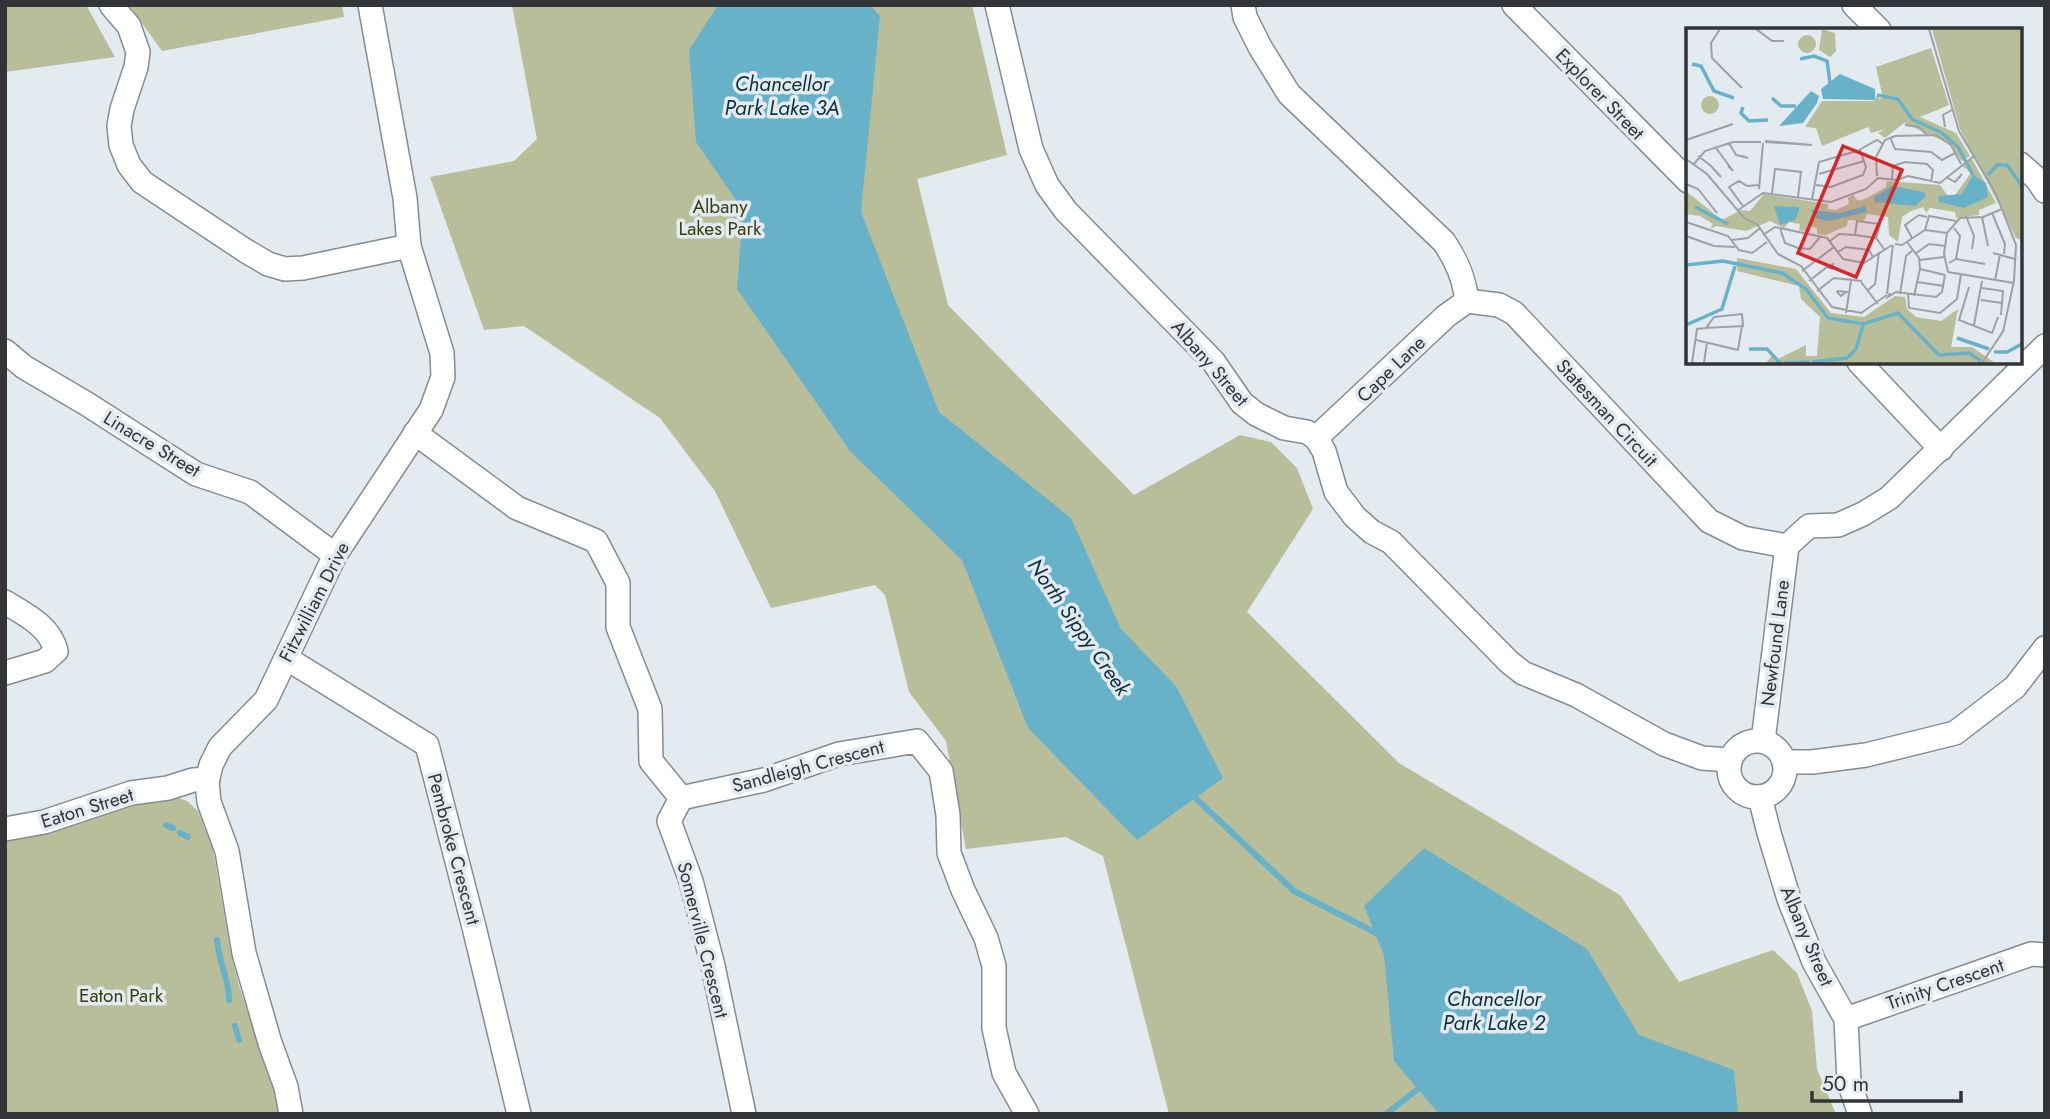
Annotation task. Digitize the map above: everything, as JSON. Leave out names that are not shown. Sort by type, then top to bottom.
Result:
[{"type":"street","points":[[111,5],[129,26],[138,52],[119,126],[121,145],[129,165],[142,183],[268,264],[303,268],[409,246]]},
{"type":"street","name":"Fitzwilliam Drive","points":[[208,788],[211,765],[220,747],[266,700],[335,555],[431,410],[443,377],[443,366],[409,246],[405,198],[370,5]]},
{"type":"street","name":"Albany Street","points":[[997,5],[1031,149],[1047,185],[1066,211],[1213,361],[1242,403],[1256,414],[1284,428],[1307,432],[1316,438]]},
{"type":"street","points":[[1243,5],[1245,17],[1260,47],[1289,94],[1444,242],[1457,262],[1467,301]]},
{"type":"street","name":"Explorer Street","points":[[1514,5],[1686,179]]},
{"type":"street","points":[[1854,5],[1877,28]]},
{"type":"street","points":[[2022,166],[2037,179],[2045,191]]},
{"type":"street","name":"Cape Lane","points":[[1316,438],[1446,316],[1467,301]]},
{"type":"street","name":"Statesman Circuit","points":[[1467,301],[1499,305],[1514,313],[1709,521],[1743,538],[1787,546]]},
{"type":"street","points":[[1787,546],[1809,526],[1838,525],[1889,498],[2045,346]]},
{"type":"street","name":"Linacre Street","points":[[5,351],[24,368],[87,404],[196,474],[250,492],[335,555]]},
{"type":"street","points":[[1862,364],[1941,449]]},
{"type":"street","points":[[415,433],[517,508],[596,541],[618,583],[618,627],[650,709],[651,761],[681,798]]},
{"type":"street","points":[[1316,438],[1324,451],[1336,492],[1355,517],[1391,542],[1407,557],[1508,662],[1523,673],[1576,695],[1664,744],[1702,758],[1730,760]]},
{"type":"street","name":"Newfound Lane","points":[[1763,741],[1787,546]]},
{"type":"street","points":[[5,603],[38,623],[54,640],[56,651],[45,661],[5,673]]},
{"type":"street","points":[[1784,762],[1812,762],[1866,755],[1955,733],[2015,687],[2045,648]]},
{"type":"street","name":"Pembroke Crescent","points":[[286,658],[427,745],[519,1114]]},
{"type":"street","points":[[1752,740],[1763,741],[1776,748],[1784,762],[1785,772],[1779,787],[1771,794],[1748,796],[1737,789],[1730,779],[1730,760],[1742,744],[1752,740]]},
{"type":"street","name":"Sandleigh Crescent","points":[[681,798],[764,780],[839,754],[917,741],[941,771],[948,815],[949,853],[963,890],[986,937],[994,966],[993,1028],[1004,1073],[1027,1114]]},
{"type":"street","name":"Eaton Street","points":[[5,829],[44,822],[120,796],[168,788],[208,788]]},
{"type":"street","points":[[208,788],[227,852],[244,953],[286,1087],[291,1114]]},
{"type":"street","name":"Albany Street","points":[[1760,797],[1794,911],[1814,962],[1846,1018],[1849,1082],[1860,1114]]},
{"type":"street","name":"Somerville Crescent","points":[[681,798],[669,821],[694,893],[713,966],[744,1114]]},
{"type":"street","name":"Trinity Crescent","points":[[1846,1018],[2031,954],[2045,955]]},
{"type":"green space","points":[[5,5],[86,5],[115,57],[5,72]]},
{"type":"green space","points":[[129,5],[342,5],[344,17],[162,51]]},
{"type":"green space","name":"Albany Lakes Park","points":[[512,5],[972,5],[1007,155],[917,179],[948,305],[1134,495],[1240,435],[1271,442],[1297,468],[1313,509],[1247,612],[1399,763],[1620,895],[1679,982],[1773,950],[1797,973],[1812,1011],[1817,1069],[1836,1114],[1169,1114],[1103,856],[1066,837],[966,849],[946,741],[909,692],[885,595],[875,585],[771,608],[715,491],[660,418],[524,326],[484,330],[430,177],[514,161],[537,139]]},
{"type":"green space","name":"Eaton Park","points":[[176,797],[187,801],[198,811],[213,849],[239,986],[275,1092],[279,1114],[5,1114],[5,838],[126,804]]},
{"type":"water","name":"Chancellor Park Lake 3A","points":[[718,5],[870,5],[880,16],[861,212],[939,412],[1071,518],[1121,629],[1176,686],[1223,778],[1137,840],[1028,728],[962,560],[850,451],[737,289],[743,210],[696,142],[689,50]]},
{"type":"water","name":"Chancellor Park Lake 2","points":[[1424,848],[1587,949],[1639,1035],[1734,1070],[1738,1114],[1439,1114],[1394,1061],[1384,955],[1364,906]]},
{"type":"waterway","name":"North Sippy Creek","points":[[1190,793],[1294,891],[1382,936]]},
{"type":"waterway","points":[[166,825],[173,828]]},
{"type":"waterway","points":[[180,833],[188,837]]},
{"type":"waterway","points":[[217,940],[229,1000]]},
{"type":"waterway","points":[[235,1026],[239,1040]]},
{"type":"waterway","points":[[1386,1114],[1423,1085]]}]
